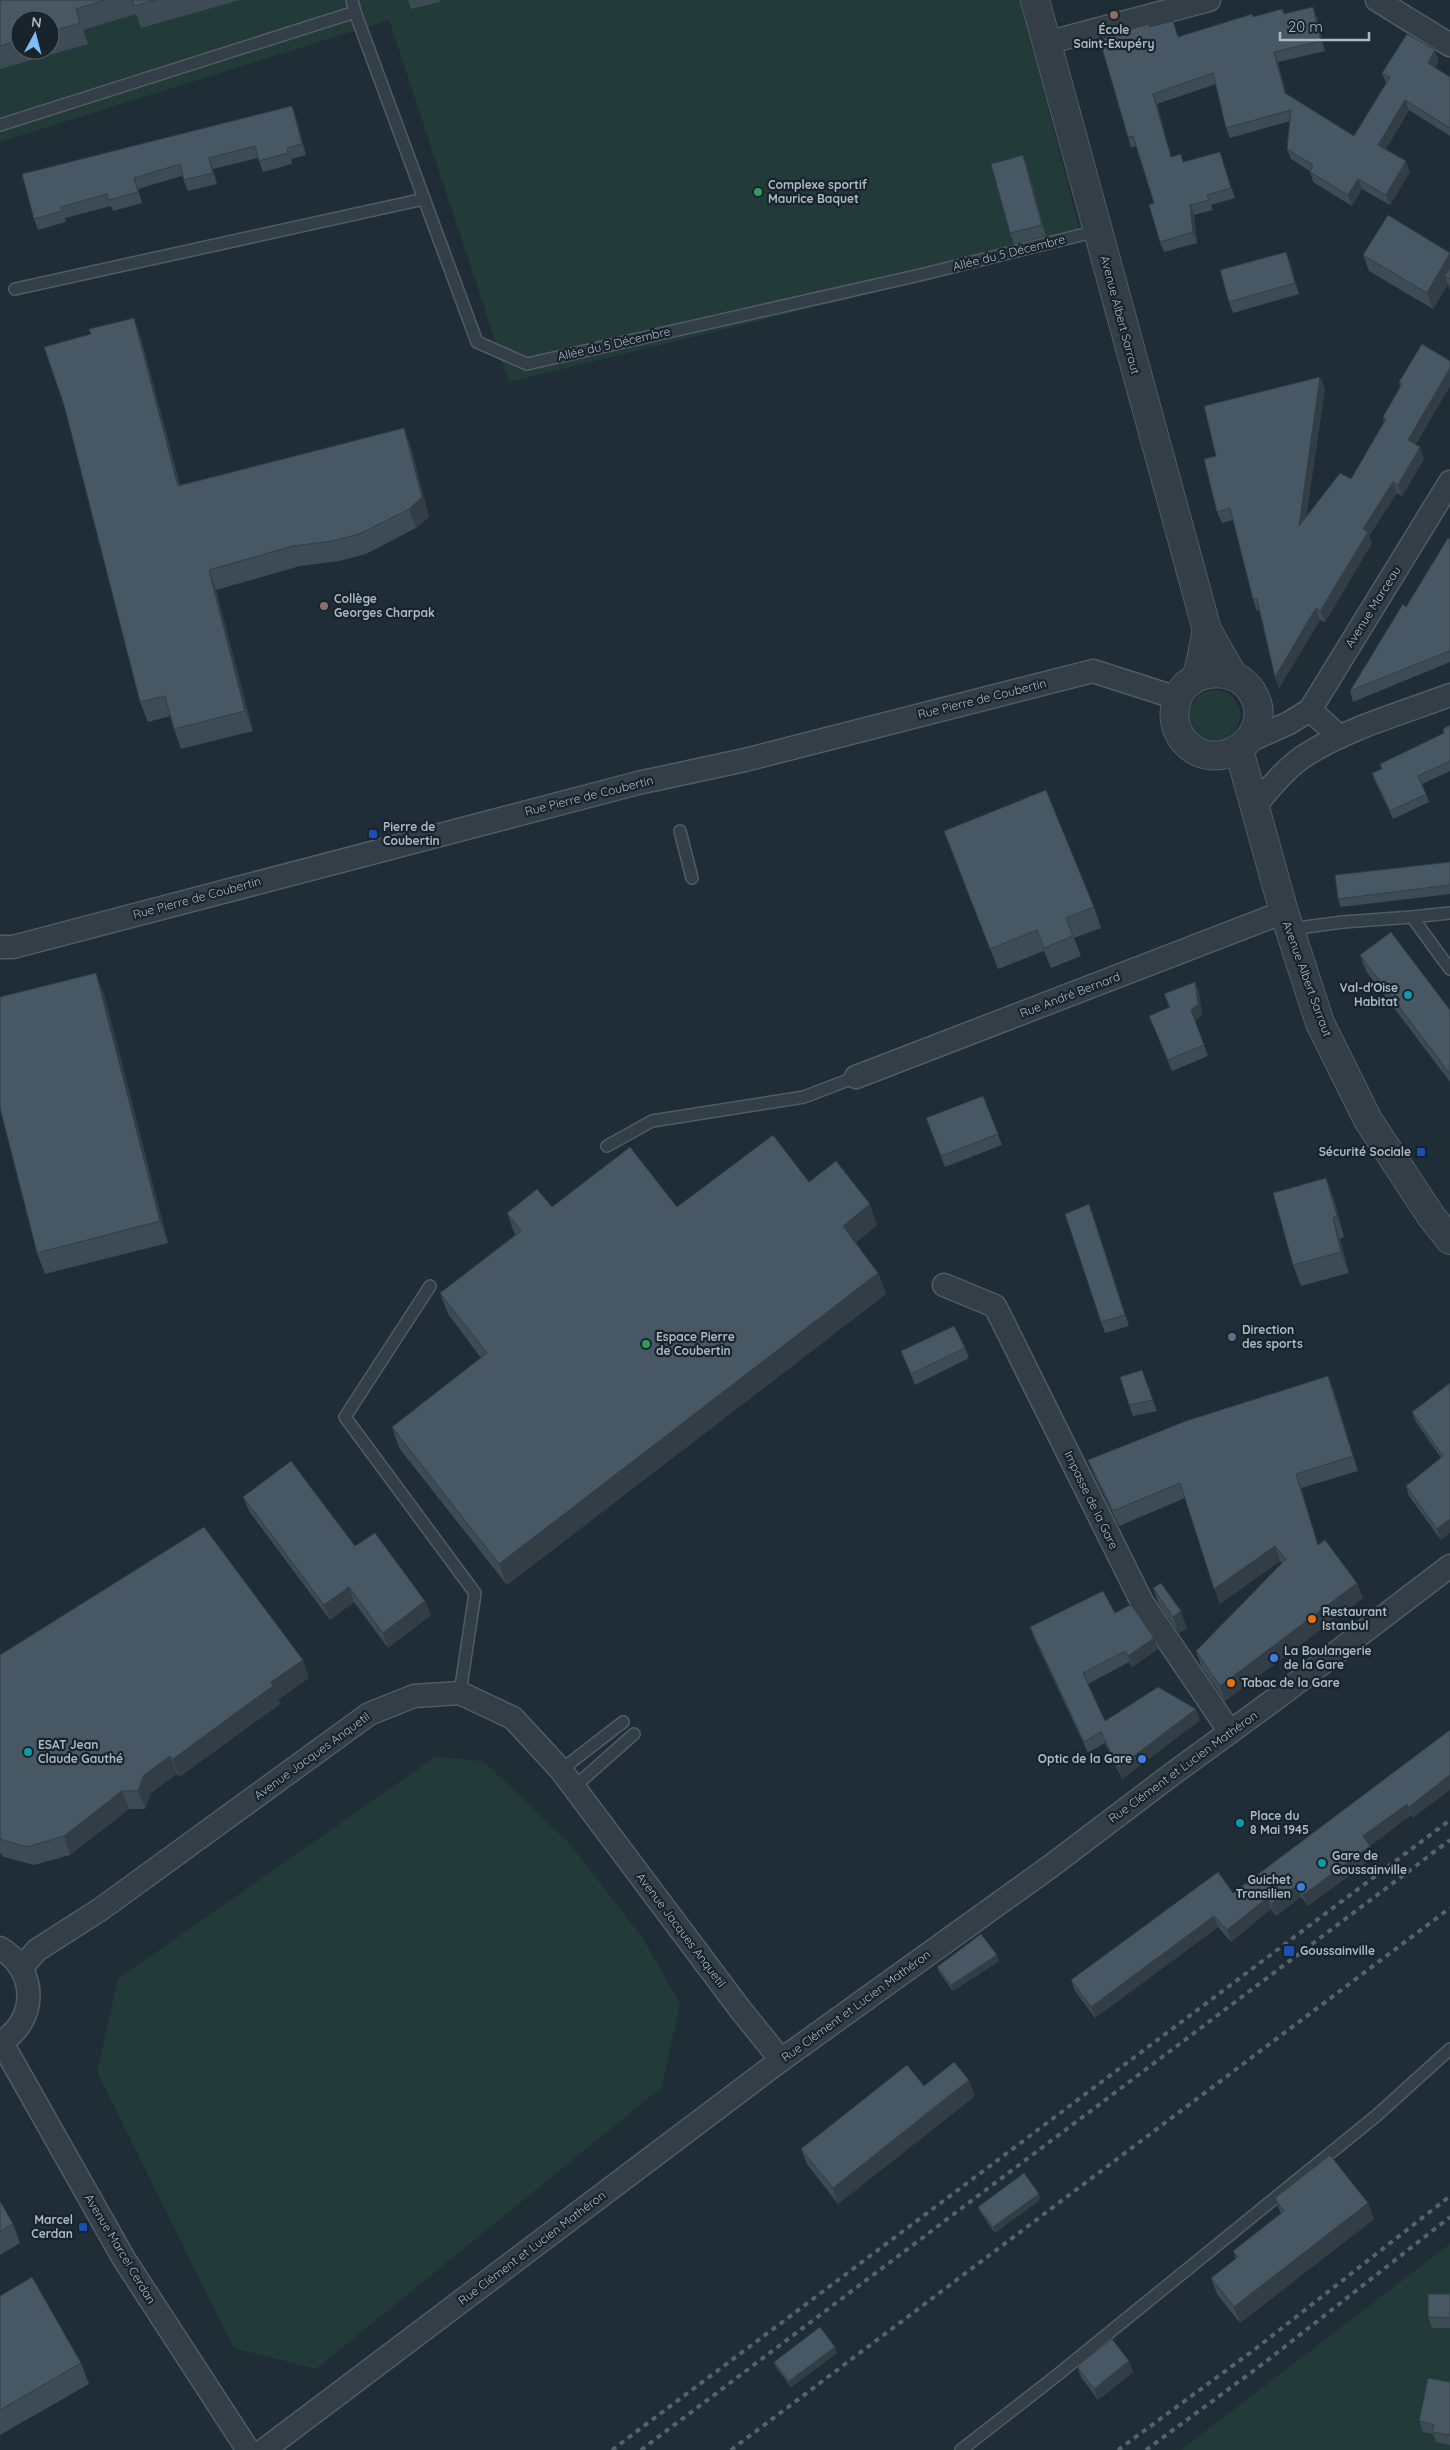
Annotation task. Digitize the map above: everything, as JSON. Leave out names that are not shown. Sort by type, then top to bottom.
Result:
[{"type":"street","name":"Avenue Albert Sarraut","points":[[1035,0],[1207,630],[1233,676],[1244,682],[1252,692],[1257,704]]},
{"type":"street","points":[[1046,43],[1209,0]]},
{"type":"street","points":[[1377,0],[1450,45]]},
{"type":"street","name":"Avenue Marceau","points":[[1244,745],[1289,723],[1310,710],[1450,482]]},
{"type":"street","name":"Avenue Albert Sarraut","points":[[1207,630],[1186,688],[1174,711],[1175,724],[1180,736],[1189,746],[1200,753],[1213,756],[1226,755],[1244,745],[1254,806],[1287,921],[1320,1022],[1368,1120],[1431,1216],[1450,1240]]},
{"type":"street","name":"Rue Pierre de Coubertin","points":[[0,947],[13,947],[638,783],[745,760],[1093,671],[1186,688]]},
{"type":"street","points":[[1186,688],[1207,673],[1221,672],[1233,676]]},
{"type":"street","points":[[1254,806],[1277,780],[1307,754],[1340,737],[1450,695]]},
{"type":"street","points":[[1257,704],[1289,723]]},
{"type":"street","points":[[1244,745],[1256,729],[1257,704]]},
{"type":"street","points":[[1310,710],[1340,737]]},
{"type":"street","name":"Rue André Bernard","points":[[856,1077],[1287,921]]},
{"type":"street","name":"Impasse de la Gare","points":[[944,1285],[995,1306],[1142,1602],[1230,1732]]},
{"type":"street","name":"Rue Clément et Lucien Mathéron","points":[[264,2450],[781,2060],[1052,1866],[1450,1566]]},
{"type":"street","name":"Avenue Jacques Anquetil","points":[[22,1967],[37,1950],[101,1909],[369,1714],[414,1696],[460,1693],[513,1718],[567,1779],[740,2009],[781,2060]]},
{"type":"street","points":[[0,1948],[10,1954],[22,1967],[28,1984],[30,2001],[25,2018],[15,2032],[1,2043]]},
{"type":"street","name":"Avenue Marcel Cerdan","points":[[1,2043],[124,2259],[248,2450]]},
{"type":"lane","name":"Allée du 5 Décembre","points":[[352,0],[354,12],[477,342],[527,364],[910,277],[1097,231]]},
{"type":"lane","points":[[0,125],[354,12]]},
{"type":"lane","points":[[15,289],[424,199]]},
{"type":"lane","points":[[680,831],[692,878]]},
{"type":"lane","points":[[1287,921],[1344,922],[1450,913]]},
{"type":"lane","points":[[1412,917],[1450,969]]},
{"type":"lane","points":[[607,1146],[652,1120],[804,1097],[856,1077]]},
{"type":"lane","points":[[430,1286],[346,1416],[475,1593],[460,1693]]},
{"type":"lane","points":[[567,1779],[623,1722]]},
{"type":"lane","points":[[567,1779],[634,1734]]},
{"type":"lane","points":[[961,2450],[1051,2380],[1376,2116],[1450,2049]]},
{"type":"green space","name":"Complexe sportif Maurice Baquet","points":[[0,0],[1020,0],[1083,242],[509,382],[389,20],[0,142]]},
{"type":"green space","points":[[1210,690],[1220,690],[1233,697],[1240,710],[1240,720],[1233,733],[1220,740],[1210,740],[1201,736],[1194,729],[1190,720],[1190,710],[1194,701],[1201,694]]},
{"type":"green space","points":[[435,1757],[483,1761],[569,1843],[642,1937],[680,2003],[662,2087],[316,2369],[234,2348],[97,2072],[118,1979]]},
{"type":"green space","points":[[1450,2244],[1450,2450],[1181,2450]]},
{"type":"building","points":[[0,0],[105,0],[76,9],[80,23],[60,29],[60,10],[10,10],[10,43],[0,46]]},
{"type":"building","points":[[132,0],[156,0],[134,6]]},
{"type":"building","points":[[1313,7],[1321,41],[1274,52],[1285,93],[1354,136],[1390,77],[1382,73],[1407,34],[1435,50],[1428,63],[1450,77],[1450,128],[1405,100],[1378,145],[1406,161],[1386,195],[1358,179],[1348,195],[1310,172],[1313,165],[1287,149],[1291,110],[1226,128],[1213,73],[1153,94],[1171,157],[1181,154],[1183,162],[1220,152],[1231,188],[1207,195],[1209,200],[1190,205],[1193,232],[1160,242],[1149,205],[1154,203],[1133,136],[1128,137],[1102,48],[1110,35],[1149,24],[1149,27],[1173,21],[1178,37],[1252,14],[1253,17],[1282,9],[1284,14]]},
{"type":"building","points":[[292,106],[302,144],[287,148],[288,153],[259,161],[255,146],[209,158],[213,173],[184,180],[180,164],[134,178],[138,192],[109,200],[107,194],[61,207],[62,211],[34,219],[22,174]]},
{"type":"building","points":[[1023,155],[1042,225],[1010,233],[991,164]]},
{"type":"building","points":[[1388,215],[1450,253],[1427,293],[1363,255]]},
{"type":"building","points":[[1286,252],[1295,283],[1229,302],[1220,270]]},
{"type":"building","points":[[1450,268],[1450,279],[1445,276]]},
{"type":"building","points":[[134,318],[178,486],[404,428],[422,497],[409,509],[359,534],[332,541],[293,546],[209,570],[245,711],[174,729],[165,696],[140,702],[64,405],[44,347],[91,334],[89,329]]},
{"type":"building","points":[[1422,344],[1450,361],[1450,368],[1408,440],[1420,447],[1398,485],[1393,482],[1363,529],[1368,532],[1320,611],[1316,608],[1275,677],[1257,599],[1253,599],[1230,508],[1217,512],[1204,459],[1216,456],[1204,406],[1320,377],[1299,526],[1340,473],[1351,479],[1386,419],[1383,417],[1402,384],[1399,382]]},
{"type":"building","points":[[1448,538],[1450,539],[1450,654],[1449,651],[1350,691],[1403,604],[1406,607]]},
{"type":"building","points":[[1450,725],[1450,761],[1418,776],[1426,794],[1390,811],[1372,773],[1382,769],[1380,764],[1444,733],[1443,729]]},
{"type":"building","points":[[1046,790],[1094,907],[1066,918],[1073,936],[1044,948],[1037,930],[990,949],[944,831]]},
{"type":"building","points":[[1450,862],[1450,885],[1338,899],[1335,875]]},
{"type":"building","name":"Val-d'Oise Habitat","points":[[1391,932],[1450,1010],[1450,1074],[1360,955]]},
{"type":"building","points":[[96,973],[160,1221],[37,1253],[0,1108],[0,997]]},
{"type":"building","points":[[1195,982],[1198,1004],[1191,1010],[1204,1045],[1168,1060],[1149,1016],[1170,1007],[1164,994]]},
{"type":"building","points":[[983,1096],[998,1134],[941,1156],[926,1118]]},
{"type":"building","name":"Espace Pierre de Coubertin","points":[[773,1135],[809,1182],[836,1161],[870,1204],[843,1226],[878,1273],[499,1564],[392,1427],[487,1353],[440,1293],[521,1231],[507,1213],[537,1189],[552,1207],[630,1147],[677,1207]]},
{"type":"building","points":[[1326,1178],[1337,1216],[1333,1218],[1341,1252],[1293,1265],[1273,1193]]},
{"type":"building","points":[[1089,1204],[1125,1315],[1101,1322],[1065,1214]]},
{"type":"building","points":[[954,1326],[965,1348],[911,1374],[901,1351]]},
{"type":"building","points":[[1142,1370],[1153,1400],[1129,1405],[1120,1377]]},
{"type":"building","points":[[1328,1376],[1353,1456],[1296,1474],[1318,1545],[1325,1540],[1357,1583],[1220,1686],[1196,1651],[1286,1559],[1275,1546],[1214,1589],[1180,1483],[1113,1511],[1088,1460],[1186,1421]]},
{"type":"building","points":[[1450,1383],[1450,1519],[1437,1529],[1406,1486],[1443,1456],[1412,1412]]},
{"type":"building","points":[[291,1461],[355,1546],[375,1533],[425,1601],[383,1633],[349,1587],[324,1605],[243,1497]]},
{"type":"building","points":[[204,1527],[303,1660],[271,1682],[273,1686],[173,1759],[170,1756],[144,1775],[138,1791],[122,1791],[64,1836],[27,1847],[0,1839],[0,1655]]},
{"type":"building","points":[[1161,1583],[1181,1611],[1173,1617],[1153,1588]]},
{"type":"building","points":[[1103,1591],[1115,1613],[1130,1605],[1133,1607],[1154,1638],[1128,1656],[1125,1651],[1083,1673],[1105,1721],[1158,1687],[1196,1709],[1118,1768],[1101,1732],[1084,1742],[1030,1627]]},
{"type":"building","points":[[1450,1730],[1450,1775],[1409,1807],[1407,1804],[1363,1836],[1370,1846],[1303,1895],[1296,1886],[1271,1904],[1267,1898],[1227,1930],[1214,1916],[1091,2007],[1071,1980],[1218,1872],[1233,1893]]},
{"type":"building","points":[[981,1934],[997,1955],[951,1985],[937,1967]]},
{"type":"building","points":[[954,2062],[969,2080],[833,2188],[801,2149],[907,2065],[924,2086]]},
{"type":"building","points":[[1330,2155],[1368,2203],[1234,2307],[1211,2278],[1238,2257],[1233,2251],[1284,2211],[1275,2198]]},
{"type":"building","points":[[1024,2173],[1039,2194],[993,2227],[978,2207]]},
{"type":"building","points":[[0,2201],[13,2224],[0,2232]]},
{"type":"building","points":[[32,2277],[81,2363],[0,2410],[0,2296]]},
{"type":"building","points":[[1428,2294],[1450,2294],[1450,2318],[1428,2317]]},
{"type":"building","points":[[820,2327],[835,2347],[789,2381],[774,2362]]},
{"type":"building","points":[[1112,2339],[1129,2361],[1094,2389],[1077,2366]]},
{"type":"building","points":[[1428,2378],[1450,2382],[1450,2435],[1432,2432],[1434,2425],[1419,2421]]},
{"type":"railway","points":[[612,2450],[1450,1820]]},
{"type":"railway","points":[[641,2450],[1450,1840]]},
{"type":"railway","points":[[731,2450],[1450,1908]]},
{"type":"railway","points":[[1118,2450],[1254,2350],[1450,2196]]},
{"type":"railway","points":[[1146,2450],[1264,2363],[1450,2217]]},
{"type":"place","name":"École Saint-Exupéry","points":[[1114,15]]},
{"type":"place","name":"Complexe sportif Maurice Baquet","points":[[758,192]]},
{"type":"place","name":"Collège Georges Charpak","points":[[324,606]]},
{"type":"place","name":"Pierre de Coubertin","points":[[373,834]]},
{"type":"place","name":"Val-d'Oise Habitat","points":[[1408,995]]},
{"type":"place","name":"Sécurité Sociale","points":[[1421,1152]]},
{"type":"place","name":"Direction des sports","points":[[1232,1337]]},
{"type":"place","name":"Espace Pierre de Coubertin","points":[[646,1344]]},
{"type":"place","name":"Restaurant Istanbul","points":[[1312,1619]]},
{"type":"place","name":"La Boulangerie de la Gare","points":[[1274,1658]]},
{"type":"place","name":"Tabac de la Gare","points":[[1231,1683]]},
{"type":"place","name":"ESAT Jean Claude Gauthé","points":[[28,1752]]},
{"type":"place","name":"Optic de la Gare","points":[[1142,1759]]},
{"type":"place","name":"Place du 8 Mai 1945","points":[[1240,1823]]},
{"type":"place","name":"Gare de Goussainville","points":[[1322,1863]]},
{"type":"place","name":"Guichet Transilien","points":[[1301,1887]]},
{"type":"place","name":"Goussainville","points":[[1289,1951]]},
{"type":"place","name":"Marcel Cerdan","points":[[83,2227]]}]
